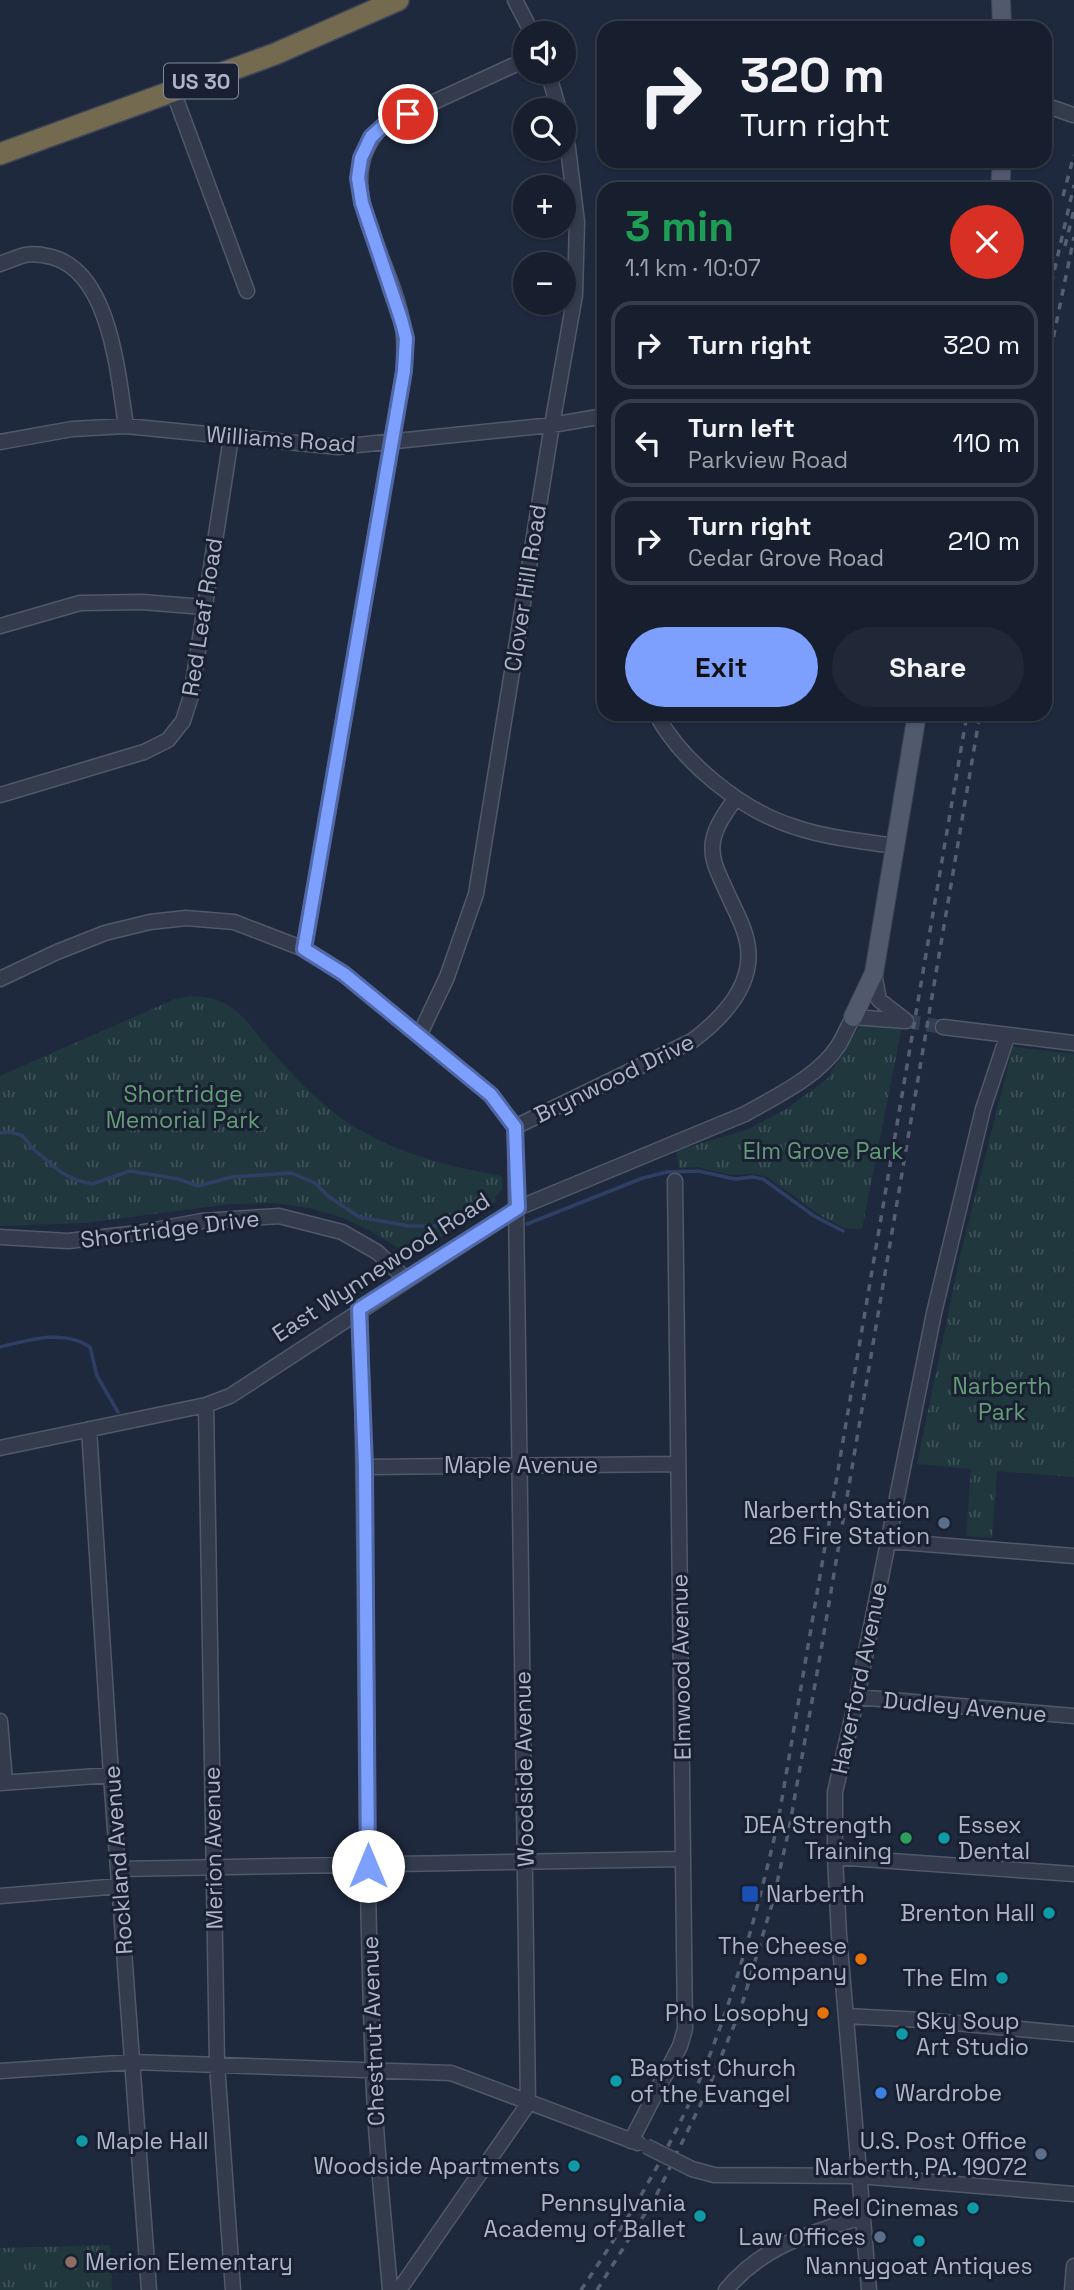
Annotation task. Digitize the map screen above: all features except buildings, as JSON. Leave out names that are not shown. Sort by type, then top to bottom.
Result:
[{"type":"highway","name":"US 30","points":[[0,154],[275,54],[398,0]]},
{"type":"main road","points":[[1001,0],[1002,21]]},
{"type":"main road","name":"East Wynnewood Road","points":[[853,1017],[874,973],[915,721]]},
{"type":"street","points":[[515,0],[526,21]]},
{"type":"street","points":[[304,949],[404,371],[406,338],[397,301],[362,203],[358,178],[361,158],[371,137],[384,125],[513,66]]},
{"type":"street","points":[[173,91],[247,291]]},
{"type":"street","points":[[1052,108],[1073,115]]},
{"type":"street","name":"Clover Hill Road","points":[[419,1036],[456,954],[476,894],[575,295],[576,222],[569,161]]},
{"type":"street","points":[[0,264],[27,254],[42,255],[60,259],[83,278],[96,298],[113,345],[126,426]]},
{"type":"street","name":"Williams Road","points":[[0,442],[72,429],[126,426],[338,447],[552,425],[597,417]]},
{"type":"street","name":"Red Leaf Road","points":[[0,795],[144,752],[167,740],[183,721],[191,696],[231,438]]},
{"type":"street","points":[[0,626],[80,603],[142,602],[204,607]]},
{"type":"street","points":[[661,721],[693,763],[735,799],[793,827],[838,838],[895,846]]},
{"type":"street","name":"Brynwood Drive","points":[[515,1127],[692,1041],[715,1024],[734,999],[746,978],[748,949],[741,923],[714,864],[712,844],[718,824],[735,799]]},
{"type":"street","points":[[0,979],[105,933],[150,922],[186,918],[234,922],[304,949],[344,974],[491,1095],[515,1127]]},
{"type":"street","points":[[853,1017],[906,1021],[879,1000],[874,973]]},
{"type":"street","name":"East Wynnewood Road","points":[[0,1448],[206,1405],[230,1396],[359,1309],[518,1208],[744,1114],[780,1094],[810,1075],[837,1048],[853,1017]]},
{"type":"street","points":[[943,1027],[1007,1037],[1074,1043]]},
{"type":"street","name":"Haverford Avenue","points":[[869,2290],[835,1857],[835,1792],[857,1697],[934,1313],[983,1109],[1007,1037]]},
{"type":"street","name":"Woodside Avenue","points":[[515,1127],[528,2104]]},
{"type":"street","name":"Elmwood Avenue","points":[[631,2141],[680,2046],[685,2029],[675,1181]]},
{"type":"street","name":"Shortridge Drive","points":[[0,1237],[68,1241],[138,1233],[202,1221],[279,1216],[342,1232],[377,1252],[406,1279]]},
{"type":"street","name":"Chestnut Avenue","points":[[359,1309],[365,1467],[368,1866],[373,2071],[390,2290]]},
{"type":"street","name":"Merion Avenue","points":[[206,1405],[217,2064],[233,2290]]},
{"type":"street","name":"Rockland Avenue","points":[[89,1429],[149,2290]]},
{"type":"street","name":"Maple Avenue","points":[[365,1467],[678,1465]]},
{"type":"street","points":[[888,1541],[1074,1556]]},
{"type":"street","name":"Dudley Avenue","points":[[857,1697],[1074,1716]]},
{"type":"street","points":[[0,1721],[2,1782],[111,1774]]},
{"type":"street","points":[[835,1857],[1074,1874]]},
{"type":"street","points":[[118,1869],[683,1859]]},
{"type":"street","points":[[0,1896],[120,1886]]},
{"type":"street","points":[[846,2016],[1074,2034]]},
{"type":"street","points":[[0,2071],[132,2062],[451,2073],[646,2146],[692,2169],[713,2175],[859,2175],[1074,2194]]},
{"type":"street","points":[[399,2290],[528,2104]]},
{"type":"street","points":[[726,2290],[745,2269],[784,2243],[862,2217]]},
{"type":"street","points":[[1072,2290],[1074,2266]]},
{"type":"green space","name":"Shortridge Memorial Park","points":[[191,996],[220,1001],[231,1007],[249,1023],[306,1088],[341,1118],[360,1130],[418,1156],[502,1176],[502,1190],[495,1197],[496,1202],[410,1255],[343,1218],[309,1208],[275,1203],[230,1204],[85,1223],[0,1226],[0,1076],[175,999]]},
{"type":"green space","name":"Elm Grove Park","points":[[863,1021],[902,1026],[862,1229],[844,1228],[820,1215],[766,1176],[730,1175],[698,1167],[679,1168],[676,1151],[749,1129],[788,1108],[828,1078]]},
{"type":"green space","name":"Narberth Park","points":[[1013,1047],[1074,1054],[1074,1477],[997,1471],[992,1538],[966,1536],[971,1469],[917,1464],[961,1252]]},
{"type":"green space","points":[[110,2245],[112,2290],[0,2290],[0,2248]]},
{"type":"waterway","points":[[0,1133],[11,1132],[23,1136],[33,1149],[62,1173],[92,1184],[130,1171],[178,1179],[198,1186],[232,1177],[291,1173],[315,1183],[328,1196],[359,1217],[409,1226],[455,1226]]},
{"type":"waterway","points":[[527,1224],[643,1178],[667,1172],[698,1171],[735,1179],[763,1179],[814,1216],[843,1231]]},
{"type":"waterway","points":[[0,1347],[34,1339],[58,1337],[69,1338],[90,1347],[97,1376],[118,1412]]},
{"type":"tunnel","points":[[906,1021],[943,1027]]},
{"type":"railway","points":[[1063,196],[1074,155]]},
{"type":"railway","points":[[1052,281],[1074,185]]},
{"type":"railway","points":[[1065,246],[1074,210]]},
{"type":"railway","points":[[1052,344],[1074,237]]},
{"type":"railway","points":[[581,2290],[650,2179],[694,2092],[738,1973],[771,1853],[966,721]]},
{"type":"railway","points":[[597,2290],[656,2196],[707,2091],[740,2011],[773,1901],[789,1829],[819,1662],[979,721]]},
{"type":"place","name":"Narberth Station 26 Fire Station","points":[[944,1523]]},
{"type":"place","name":"DEA Strength Training","points":[[906,1838]]},
{"type":"place","name":"Essex Dental","points":[[944,1838]]},
{"type":"place","name":"Narberth","points":[[750,1894]]},
{"type":"place","name":"Brenton Hall","points":[[1049,1913]]},
{"type":"place","name":"The Cheese Company","points":[[861,1959]]},
{"type":"place","name":"The Elm","points":[[1002,1978]]},
{"type":"place","name":"Pho Losophy","points":[[823,2013]]},
{"type":"place","name":"Sky Soup Art Studio","points":[[902,2034]]},
{"type":"place","name":"Baptist Church of the Evangel","points":[[616,2081]]},
{"type":"place","name":"Wardrobe","points":[[881,2093]]},
{"type":"place","name":"Maple Hall","points":[[82,2141]]},
{"type":"place","name":"U.S. Post Office Narberth, PA. 19072","points":[[1041,2154]]},
{"type":"place","name":"Woodside Apartments","points":[[574,2166]]},
{"type":"place","name":"Reel Cinemas","points":[[973,2208]]},
{"type":"place","name":"Pennsylvania Academy of Ballet","points":[[700,2216]]},
{"type":"place","name":"Law Offices","points":[[880,2237]]},
{"type":"place","name":"Nannygoat Antiques","points":[[919,2241]]},
{"type":"place","name":"Merion Elementary","points":[[71,2262]]},
{"type":"route","points":[[368,1866],[365,1467],[359,1309],[518,1208],[515,1127],[491,1095],[344,974],[304,949],[404,371],[406,338],[397,301],[362,203],[358,178],[361,158],[371,137],[384,125],[408,114]]}]
